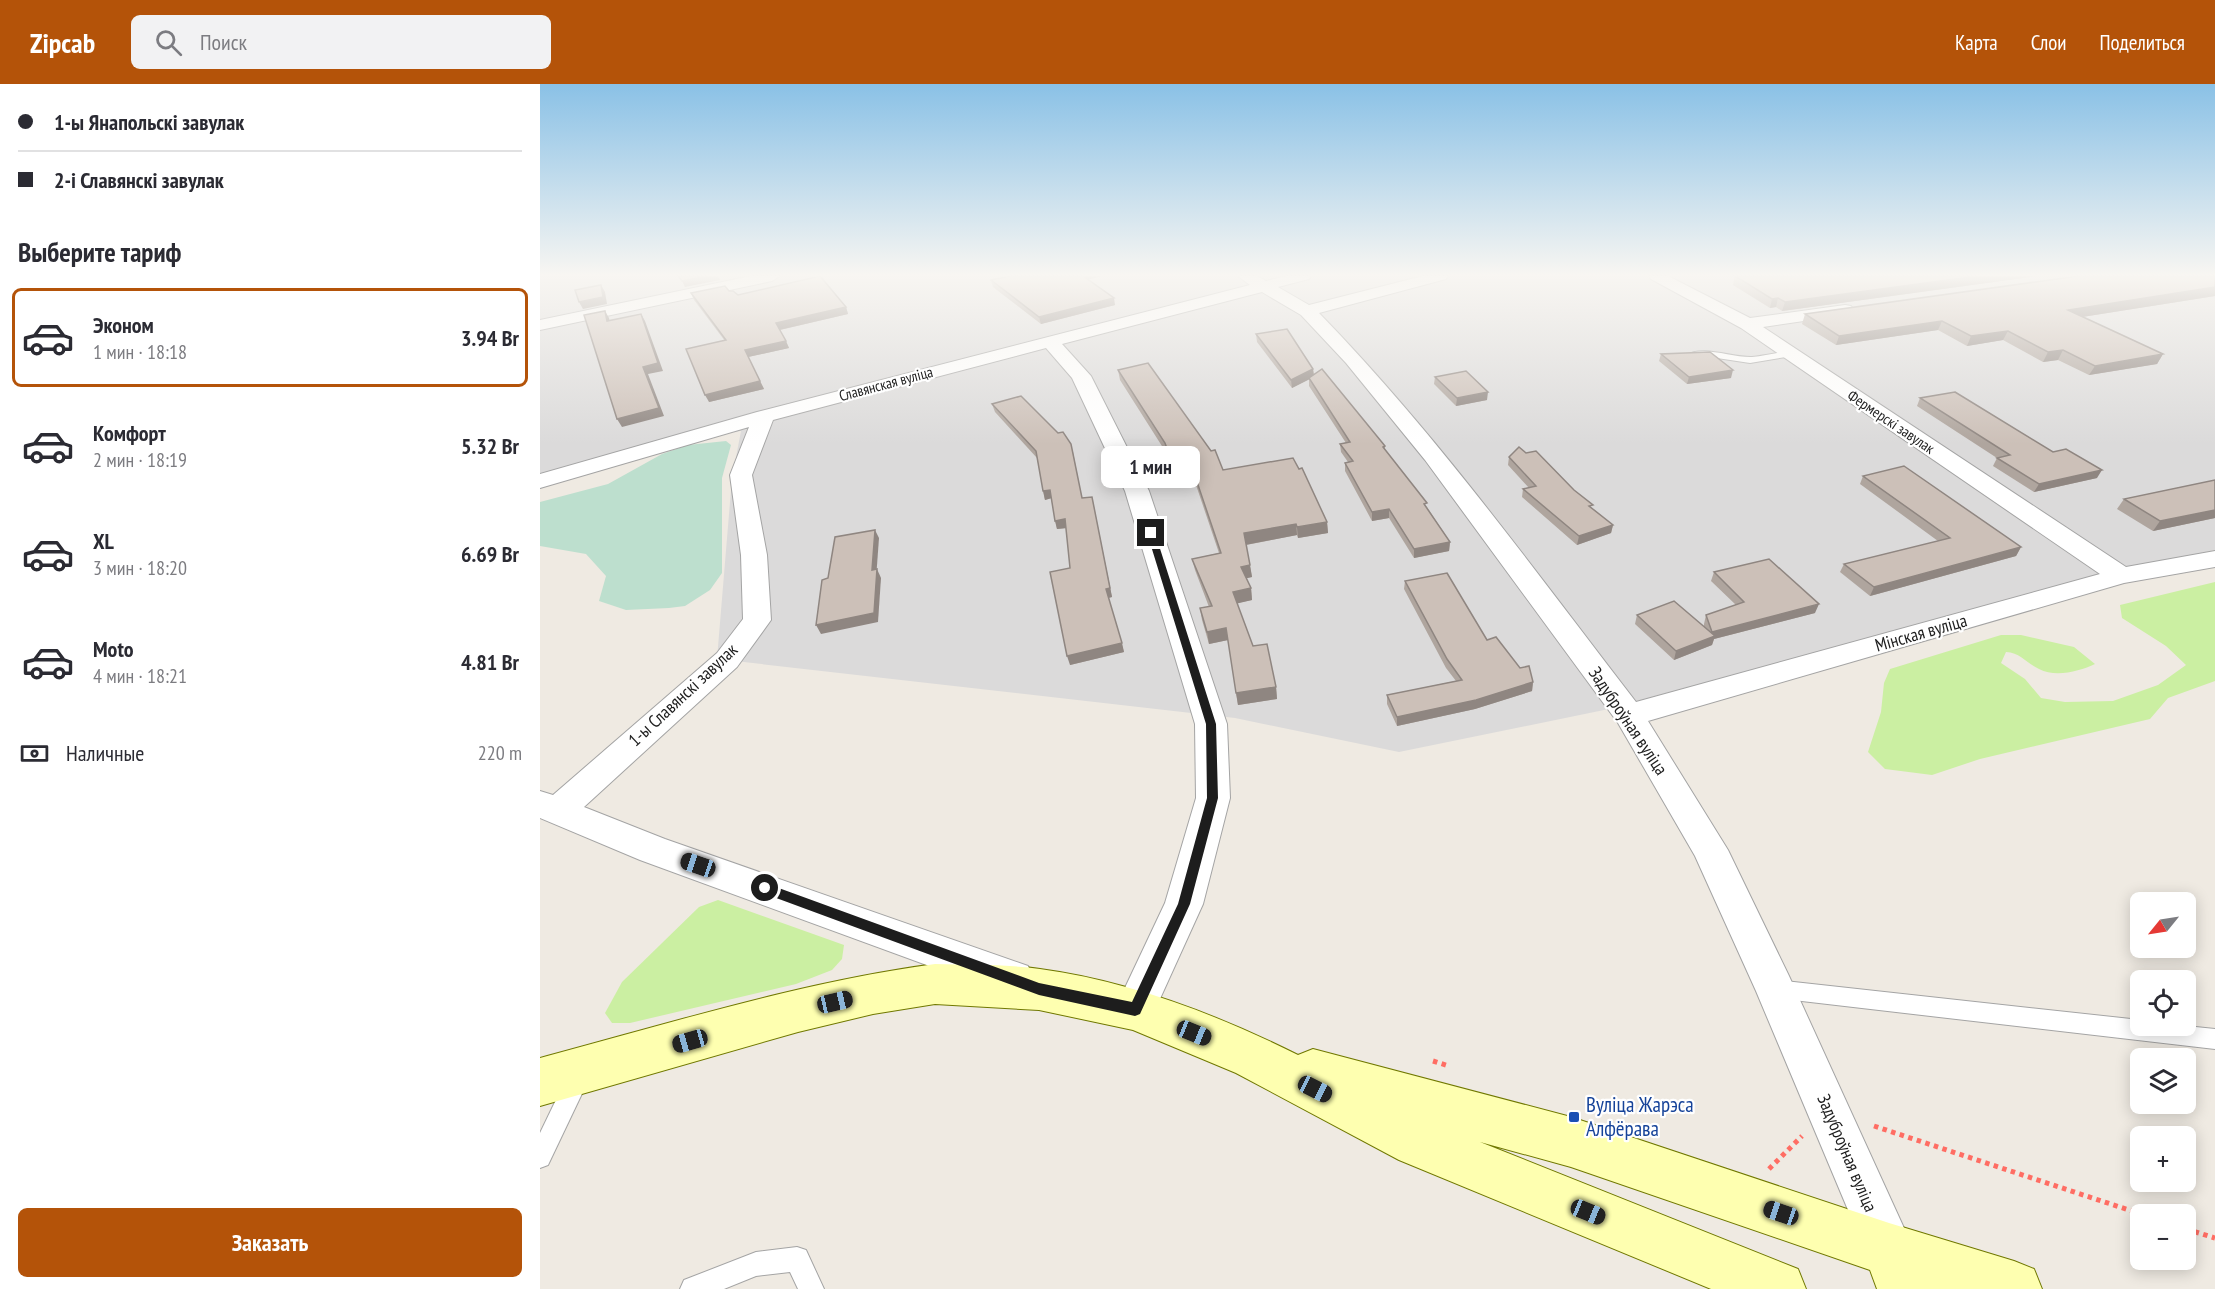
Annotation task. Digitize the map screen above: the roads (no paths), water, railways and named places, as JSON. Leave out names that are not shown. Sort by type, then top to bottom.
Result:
[{"type":"main road","points":[[540,1082],[873,993],[935,984],[1039,989],[1135,1009],[1253,1057],[1417,1142],[1778,1289]]},
{"type":"main road","points":[[1253,1057],[1572,1142],[1897,1270],[2014,1289]]},
{"type":"street","name":"Славянская вуліца","points":[[540,481],[764,416],[1079,332]]},
{"type":"street","name":"Задуброўная вуліца","points":[[1327,332],[1353,359],[1433,454],[1629,715],[1710,850],[1775,989],[1897,1270]]},
{"type":"street","name":"Фермерскі завулак","points":[[1759,332],[2121,576]]},
{"type":"street","points":[[1049,341],[1081,376],[1137,491],[1211,724],[1212,798],[1184,904],[1135,1009]]},
{"type":"street","name":"1-ы Славянскі завулак","points":[[549,808],[727,660],[757,620],[754,555],[741,475],[764,416]]},
{"type":"street","name":"Мінская вуліца","points":[[1629,715],[2121,576],[2215,559]]},
{"type":"street","points":[[549,808],[653,850],[842,915],[1039,989]]},
{"type":"lane","points":[[1680,357],[1703,354],[1750,360],[1789,354]]},
{"type":"lane","points":[[1775,989],[2215,1039]]},
{"type":"lane","points":[[540,1157],[582,1071]]},
{"type":"lane","points":[[693,1289],[756,1264],[797,1259],[811,1289]]},
{"type":"place","name":"Вуліца Жарэса Алфёрава","points":[[1574,1117]]}]
